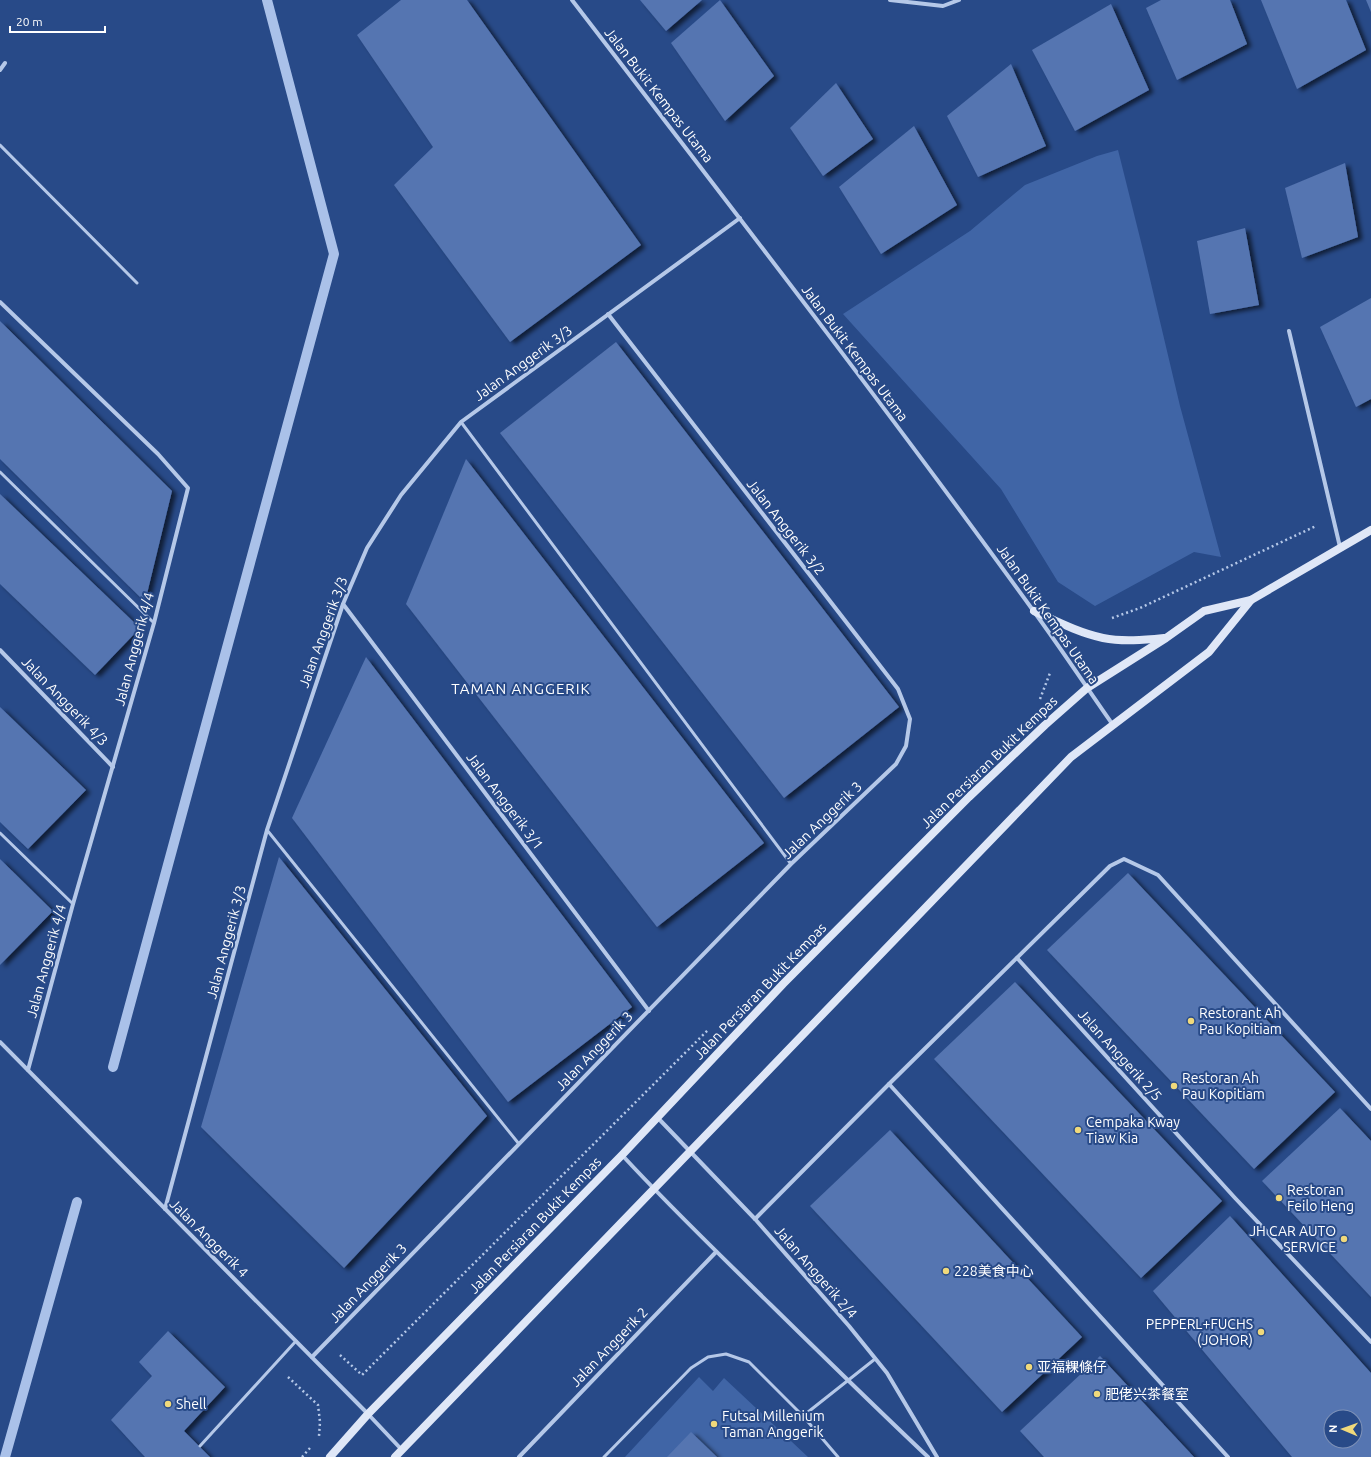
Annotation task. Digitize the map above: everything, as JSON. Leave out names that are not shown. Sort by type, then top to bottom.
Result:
[{"type":"street","name":"Jalan Bukit Kempas Utama","points":[[572,0],[740,218],[1034,611],[1113,725]]},
{"type":"street","points":[[890,0],[943,6],[959,0]]},
{"type":"street","points":[[0,70],[5,63]]},
{"type":"street","name":"Jalan Anggerik 3/3","points":[[165,1209],[267,830],[343,604],[367,548],[401,495],[461,422],[740,218]]},
{"type":"street","name":"Jalan Anggerik 4/4","points":[[0,302],[158,454],[188,488],[154,624],[73,904],[28,1070]]},
{"type":"street","name":"Jalan Anggerik 3/2","points":[[608,314],[898,689],[910,719],[906,746],[896,764]]},
{"type":"street","points":[[1289,331],[1340,547]]},
{"type":"street","name":"Jalan Persiaran Bukit Kempas","points":[[330,1457],[368,1414],[622,1155],[783,984],[969,797],[1045,725],[1087,688],[1204,612],[1251,600],[1371,530]]},
{"type":"street","name":"Jalan Persiaran Bukit Kempas","points":[[395,1457],[1071,757],[1209,652],[1251,600]]},
{"type":"street","name":"Jalan Anggerik 3/1","points":[[343,604],[649,1011]]},
{"type":"street","points":[[1034,611],[1103,638],[1145,640],[1166,638]]},
{"type":"street","name":"Jalan Anggerik 4/3","points":[[0,650],[113,767]]},
{"type":"street","name":"Jalan Anggerik 3","points":[[312,1357],[791,864],[896,764]]},
{"type":"street","points":[[755,1219],[889,1084],[1110,866],[1124,859],[1158,875],[1371,1109]]},
{"type":"street","name":"Jalan Anggerik 2/5","points":[[1017,958],[1235,1198],[1371,1342]]},
{"type":"street","name":"Jalan Anggerik 4","points":[[0,1042],[402,1450]]},
{"type":"street","points":[[889,1084],[1228,1457]]},
{"type":"street","name":"Jalan Anggerik 2/4","points":[[657,1117],[755,1219],[849,1326],[886,1373],[937,1457]]},
{"type":"street","points":[[622,1155],[653,1189],[716,1252],[928,1457]]},
{"type":"street","name":"Jalan Anggerik 2","points":[[518,1457],[716,1252]]},
{"type":"lane","points":[[0,145],[137,283]]},
{"type":"lane","points":[[461,422],[791,864]]},
{"type":"lane","points":[[0,472],[154,624]]},
{"type":"lane","points":[[267,830],[519,1144]]},
{"type":"lane","points":[[0,833],[73,904]]},
{"type":"lane","points":[[200,1446],[296,1341]]},
{"type":"lane","points":[[604,1457],[691,1368],[708,1357],[726,1354],[749,1362],[803,1416],[838,1457]]},
{"type":"lane","points":[[803,1416],[875,1359]]},
{"type":"path","points":[[1111,618],[1140,608],[1334,518]]},
{"type":"path","points":[[1036,704],[1042,698],[1050,673]]},
{"type":"path","points":[[326,1342],[362,1375],[713,1025]]},
{"type":"path","points":[[274,1364],[318,1405],[320,1422],[319,1437]]},
{"type":"path","points":[[302,1457],[314,1442]]},
{"type":"shaded area","points":[[1118,150],[1180,406],[1221,557],[1194,552],[1095,606],[1058,582],[1001,489],[843,314],[970,231],[1025,185],[1097,156]]},
{"type":"shaded area","name":"Futsal Millenium Taman Anggerik","points":[[699,1377],[713,1391],[724,1378],[808,1457],[625,1457]]},
{"type":"building","points":[[401,0],[467,0],[641,245],[510,342],[394,185],[433,147],[357,35]]},
{"type":"building","points":[[640,0],[702,0],[666,31]]},
{"type":"building","points":[[720,0],[774,76],[725,121],[671,43]]},
{"type":"building","points":[[1161,0],[1230,0],[1247,44],[1177,80],[1146,8]]},
{"type":"building","points":[[1261,0],[1346,0],[1366,50],[1297,89]]},
{"type":"building","points":[[1366,0],[1371,0],[1371,12]]},
{"type":"building","points":[[1111,4],[1149,90],[1075,131],[1032,50]]},
{"type":"building","points":[[1011,64],[1046,146],[978,177],[947,116]]},
{"type":"building","points":[[836,83],[873,139],[823,176],[790,128]]},
{"type":"building","points":[[914,126],[957,205],[881,254],[839,187]]},
{"type":"building","points":[[1345,163],[1358,237],[1302,258],[1285,188]]},
{"type":"building","points":[[1245,228],[1259,305],[1210,314],[1197,241]]},
{"type":"building","points":[[1371,298],[1371,399],[1356,407],[1320,327]]},
{"type":"building","points":[[0,321],[172,491],[145,602],[0,459]]},
{"type":"building","points":[[616,342],[899,707],[784,798],[500,433]]},
{"type":"building","points":[[466,459],[764,843],[657,927],[406,604]]},
{"type":"building","points":[[0,494],[140,628],[95,675],[0,584]]},
{"type":"building","points":[[366,657],[632,1007],[508,1102],[292,818]]},
{"type":"building","points":[[0,707],[86,790],[28,849],[0,822]]},
{"type":"building","points":[[279,857],[487,1116],[344,1268],[201,1127]]},
{"type":"building","points":[[0,859],[53,911],[0,965]]},
{"type":"building","name":"Restorant Ah Pau Kopitiam","points":[[1128,873],[1335,1092],[1254,1169],[1047,950]]},
{"type":"building","name":"Cempaka Kway Tiaw Kia","points":[[1015,982],[1222,1201],[1141,1278],[934,1059]]},
{"type":"building","name":"JH CAR AUTO SERVICE","points":[[1340,1108],[1371,1141],[1371,1297],[1262,1181]]},
{"type":"building","name":"228美食中心","points":[[890,1130],[1082,1337],[1002,1412],[810,1206]]},
{"type":"building","name":"PEPPERL+FUCHS (JOHOR)","points":[[1230,1216],[1371,1373],[1371,1457],[1292,1457],[1153,1291]]},
{"type":"building","name":"Shell","points":[[168,1331],[225,1387],[184,1431],[210,1457],[145,1457],[111,1420],[152,1376],[139,1362]]},
{"type":"building","name":"肥佬兴茶餐室","points":[[1100,1356],[1194,1457],[1044,1457],[1020,1431]]},
{"type":"building","name":"Futsal Millenium Taman Anggerik","points":[[691,1432],[717,1457],[667,1457]]},
{"type":"waterway","points":[[113,1067],[334,254],[267,0]]},
{"type":"waterway","points":[[5,1457],[77,1202]]},
{"type":"place","name":"Restorant Ah Pau Kopitiam","points":[[1191,1021]]},
{"type":"place","name":"Restoran Ah Pau Kopitiam","points":[[1174,1086]]},
{"type":"place","name":"Cempaka Kway Tiaw Kia","points":[[1078,1130]]},
{"type":"place","name":"Restoran Feilo Heng","points":[[1279,1198]]},
{"type":"place","name":"JH CAR AUTO SERVICE","points":[[1344,1239]]},
{"type":"place","name":"228美食中心","points":[[946,1271]]},
{"type":"place","name":"PEPPERL+FUCHS (JOHOR)","points":[[1261,1332]]},
{"type":"place","name":"亚福粿條仔","points":[[1029,1367]]},
{"type":"place","name":"肥佬兴茶餐室","points":[[1097,1394]]},
{"type":"place","name":"Shell","points":[[168,1404]]},
{"type":"place","name":"Futsal Millenium Taman Anggerik","points":[[714,1424]]},
{"type":"district","name":"TAMAN ANGGERIK","points":[[521,689]]}]
